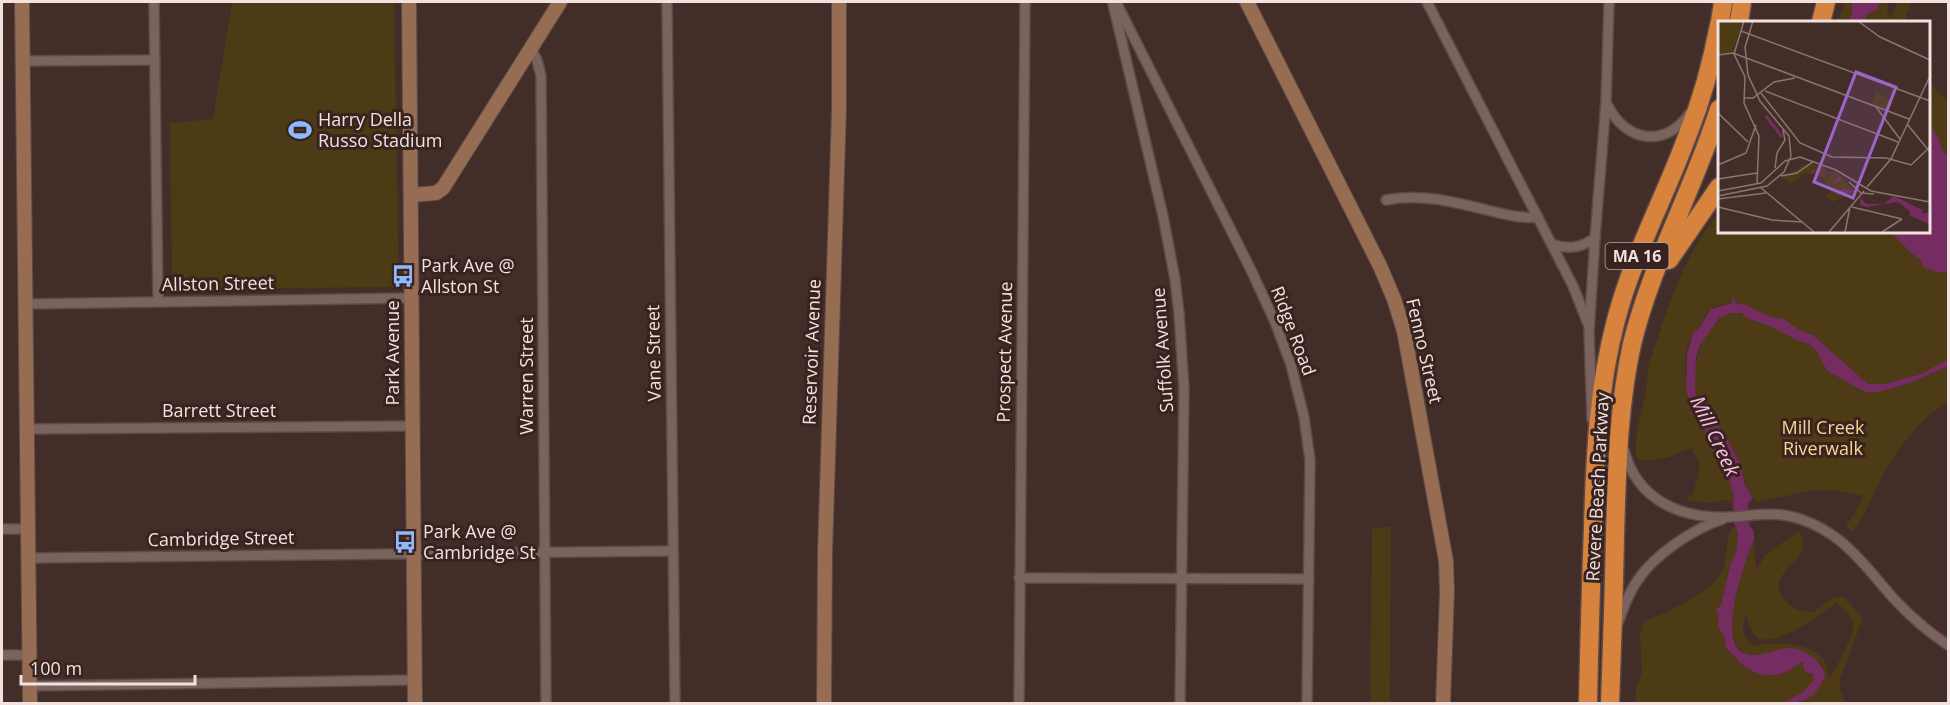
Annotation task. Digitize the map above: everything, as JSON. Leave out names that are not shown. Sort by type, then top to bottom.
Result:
[{"type":"highway","name":"Revere Beach Parkway","points":[[1720,21],[1723,2]]},
{"type":"highway","points":[[1739,21],[1742,2]]},
{"type":"highway","points":[[1821,21],[1826,2]]},
{"type":"highway","name":"Revere Beach Parkway","points":[[1587,704],[1594,496],[1600,402],[1616,320],[1638,251],[1688,136],[1704,87],[1718,28]]},
{"type":"highway","name":"Revere Beach Parkway","points":[[1610,704],[1619,427],[1630,354],[1658,263],[1701,164],[1718,112]]},
{"type":"highway","points":[[1644,303],[1676,248],[1718,189]]},
{"type":"highway","points":[[1612,649],[1619,704]]},
{"type":"street","points":[[22,2],[30,704]]},
{"type":"street","points":[[154,2],[158,301]]},
{"type":"street","name":"Park Avenue","points":[[409,2],[415,704]]},
{"type":"street","points":[[411,195],[436,193],[443,188],[560,2]]},
{"type":"street","name":"Vane Street","points":[[667,2],[675,704]]},
{"type":"street","name":"Reservoir Avenue","points":[[824,704],[825,552],[839,100],[839,2]]},
{"type":"street","name":"Prospect Avenue","points":[[1019,704],[1025,2]]},
{"type":"street","name":"Suffolk Avenue","points":[[1114,2],[1163,216],[1175,279],[1184,389],[1180,704]]},
{"type":"street","name":"Ridge Road","points":[[1114,2],[1251,270],[1275,322],[1291,365],[1304,417],[1310,460],[1307,704]]},
{"type":"street","name":"Fenno Street","points":[[1247,2],[1380,266],[1404,331],[1446,561],[1443,704]]},
{"type":"street","points":[[1427,2],[1573,286],[1589,332]]},
{"type":"street","name":"Revere Beach Parkway","points":[[1594,496],[1589,332],[1594,238],[1606,102],[1609,2]]},
{"type":"street","name":"Warren Street","points":[[531,49],[537,60],[541,76],[546,704]]},
{"type":"street","points":[[23,61],[155,60]]},
{"type":"street","name":"Revere Beach Parkway","points":[[1606,102],[1614,117],[1626,129],[1640,135],[1656,136],[1667,133],[1681,124],[1704,87]]},
{"type":"street","points":[[1386,200],[1406,197],[1430,198],[1458,202],[1514,216],[1538,217]]},
{"type":"street","points":[[1552,244],[1574,248],[1594,238]]},
{"type":"street","name":"Allston Street","points":[[25,304],[411,298]]},
{"type":"street","name":"Barrett Street","points":[[26,429],[412,426]]},
{"type":"street","points":[[1619,427],[1630,468],[1651,496],[1684,511],[1714,517],[1753,514],[1787,515],[1833,534],[1860,559],[1909,614],[1948,645]]},
{"type":"street","points":[[1612,649],[1626,603],[1632,589],[1645,571],[1691,533],[1729,517]]},
{"type":"street","points":[[2,529],[28,529]]},
{"type":"street","name":"Cambridge Street","points":[[28,558],[673,551]]},
{"type":"street","points":[[1019,578],[1309,579]]},
{"type":"street","points":[[2,655],[29,655]]},
{"type":"street","points":[[30,687],[415,680]]},
{"type":"green space","points":[[232,2],[394,2],[399,287],[172,289],[170,123],[213,119]]},
{"type":"green space","points":[[1845,2],[1852,2],[1852,17],[1848,21],[1833,21],[1840,16]]},
{"type":"green space","points":[[1870,2],[1889,2],[1887,12],[1891,19],[1898,2],[1911,2],[1904,21],[1864,21]]},
{"type":"green space","points":[[1929,84],[1948,101],[1948,169],[1929,142]]},
{"type":"green space","points":[[1948,203],[1948,359],[1921,374],[1884,384],[1868,384],[1813,335],[1803,332],[1782,319],[1736,303],[1733,299],[1732,303],[1718,305],[1712,309],[1692,335],[1688,344],[1685,374],[1690,403],[1694,410],[1692,415],[1712,440],[1722,460],[1730,480],[1733,505],[1726,500],[1712,503],[1687,501],[1687,498],[1693,494],[1699,472],[1696,456],[1691,449],[1665,458],[1638,460],[1637,431],[1652,356],[1683,270],[1699,240],[1718,215],[1718,232],[1929,232]]},
{"type":"green space","name":"Mill Creek Riverwalk","points":[[1736,312],[1812,346],[1827,371],[1865,392],[1884,391],[1908,384],[1948,366],[1948,400],[1923,422],[1894,456],[1863,516],[1852,532],[1846,526],[1863,496],[1837,491],[1814,490],[1758,502],[1748,490],[1739,461],[1724,434],[1698,402],[1694,382],[1701,345],[1712,325],[1719,318]]},
{"type":"green space","points":[[1391,526],[1390,703],[1370,703],[1372,529]]},
{"type":"green space","points":[[1734,526],[1737,527],[1738,533],[1735,557],[1730,566],[1721,605],[1716,610],[1719,614],[1718,627],[1725,638],[1728,651],[1747,668],[1762,675],[1782,674],[1803,662],[1804,670],[1812,673],[1815,680],[1803,692],[1782,703],[1635,704],[1636,690],[1642,672],[1640,635],[1644,622],[1689,600],[1711,585],[1724,567],[1727,541]]},
{"type":"green space","points":[[1799,531],[1803,549],[1780,579],[1781,594],[1793,607],[1806,612],[1813,612],[1835,597],[1844,597],[1863,618],[1840,680],[1840,689],[1845,703],[1800,703],[1816,691],[1826,675],[1820,662],[1744,653],[1736,643],[1732,630],[1734,598],[1754,539],[1756,571],[1765,555]],"holes":[[[1836,603],[1850,616],[1853,626],[1845,650],[1829,678],[1826,664],[1821,656],[1813,651],[1794,645],[1754,645],[1744,635],[1746,612],[1753,632],[1757,637],[1765,640],[1775,639],[1798,629]]]},
{"type":"water","points":[[1852,2],[1880,2],[1876,10],[1867,14],[1864,21],[1848,21],[1852,15]]},
{"type":"water","points":[[1929,124],[1938,137],[1943,152],[1948,156],[1948,271],[1939,273],[1923,267],[1921,260],[1891,232],[1929,232]]},
{"type":"water","name":"Mill Creek","points":[[1733,297],[1736,303],[1746,305],[1771,317],[1783,319],[1803,332],[1813,335],[1868,384],[1884,384],[1921,374],[1948,359],[1948,366],[1908,384],[1878,392],[1865,392],[1827,371],[1816,350],[1809,344],[1749,319],[1741,313],[1730,313],[1719,318],[1700,345],[1696,358],[1697,401],[1717,423],[1727,439],[1741,465],[1745,485],[1753,498],[1748,503],[1749,524],[1754,532],[1754,539],[1739,582],[1732,619],[1733,635],[1737,648],[1747,654],[1756,655],[1792,648],[1809,654],[1817,661],[1826,675],[1814,694],[1797,702],[1782,703],[1803,692],[1814,680],[1812,673],[1804,670],[1801,662],[1782,674],[1769,676],[1747,668],[1726,647],[1725,638],[1718,627],[1719,614],[1715,610],[1721,605],[1736,551],[1738,533],[1734,523],[1733,493],[1726,469],[1712,440],[1694,416],[1689,413],[1693,413],[1694,410],[1686,388],[1687,354],[1693,333],[1711,309],[1732,303]]},
{"type":"place","name":"Harry Della Russo Stadium","points":[[300,130]]},
{"type":"place","name":"Park Ave @ Allston St","points":[[403,276]]},
{"type":"place","name":"Park Ave @ Cambridge St","points":[[405,542]]}]
